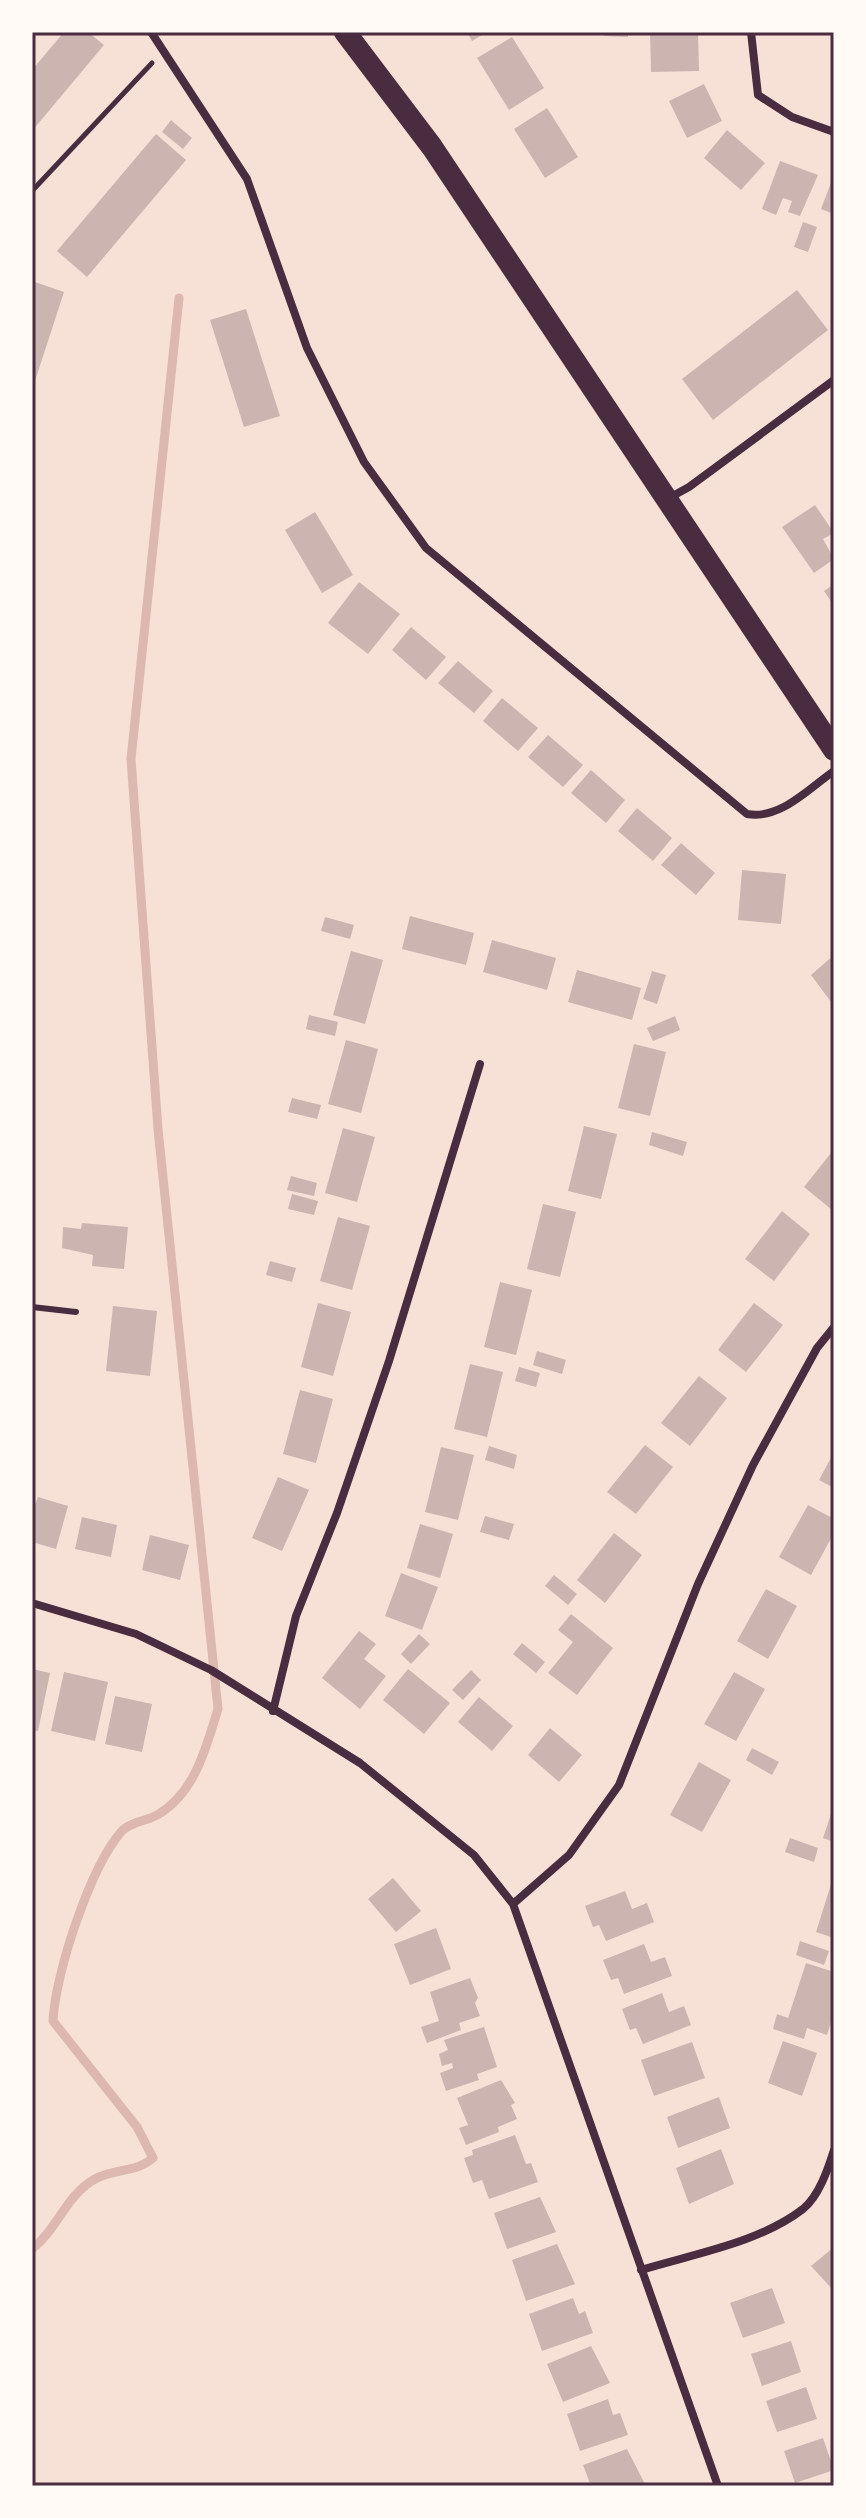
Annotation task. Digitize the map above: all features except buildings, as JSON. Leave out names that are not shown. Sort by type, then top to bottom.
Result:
[{"type":"highway","points":[[345,32],[432,147],[834,750]]},
{"type":"street","points":[[151,32],[247,179],[307,348],[364,462],[426,548],[747,814],[764,817],[834,771]]},
{"type":"street","points":[[751,32],[758,95],[792,117],[834,132]]},
{"type":"street","points":[[666,499],[689,487],[834,380]]},
{"type":"street","points":[[273,1711],[296,1616],[337,1513],[389,1361],[480,1064]]},
{"type":"street","points":[[513,1904],[569,1855],[619,1785],[698,1584],[753,1465],[817,1348],[834,1327]]},
{"type":"street","points":[[32,1603],[136,1634],[211,1670],[360,1763],[430,1816],[474,1855],[513,1904],[718,2486]]},
{"type":"street","points":[[641,2270],[756,2234],[804,2208],[826,2175],[834,2150]]},
{"type":"lane","points":[[32,1307],[76,1312]]},
{"type":"path","points":[[32,191],[163,50]]},
{"type":"waterway","points":[[32,2249],[85,2186],[95,2179],[140,2166],[153,2158],[137,2127],[53,2021],[55,2001],[76,1922],[109,1849],[124,1829],[159,1814],[182,1793],[198,1767],[218,1709],[158,1129],[131,759],[179,298]]}]
